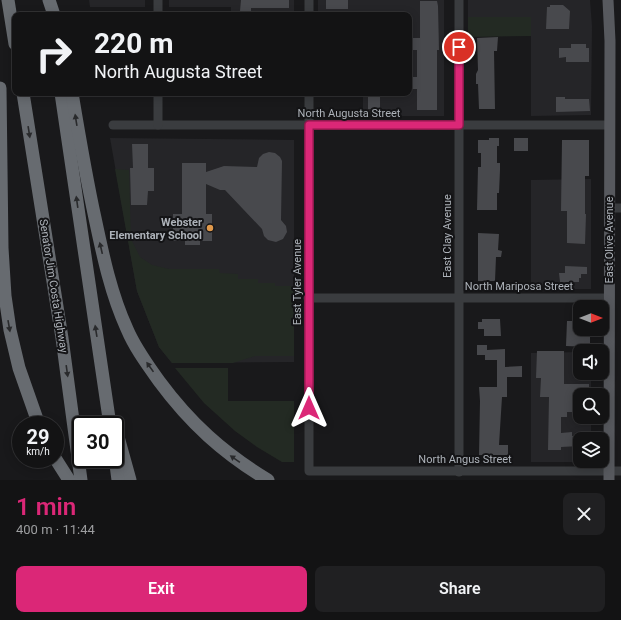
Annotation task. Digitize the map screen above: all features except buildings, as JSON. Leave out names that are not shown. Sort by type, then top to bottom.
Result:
[{"type":"highway","points":[[8,0],[12,25]]},
{"type":"highway","points":[[48,0],[49,12]]},
{"type":"highway","points":[[48,0],[53,12]]},
{"type":"highway","points":[[0,88],[2,248],[5,296],[19,368],[35,416]]},
{"type":"highway","name":"Senator Jim Costa Highway","points":[[23,96],[62,338],[81,480]]},
{"type":"highway","points":[[61,96],[109,416]]},
{"type":"highway","points":[[72,96],[80,142],[108,276],[127,329],[139,353],[173,399],[193,422],[223,450],[268,480]]},
{"type":"highway","points":[[105,391],[112,416]]},
{"type":"highway","points":[[124,458],[130,480]]},
{"type":"highway","points":[[61,468],[69,480]]},
{"type":"highway","points":[[116,468],[118,480]]},
{"type":"main road","name":"East Olive Avenue","points":[[608,0],[610,42],[609,475]]},
{"type":"street","points":[[158,0],[158,12]]},
{"type":"street","points":[[308,0],[309,12]]},
{"type":"street","name":"East Clay Avenue","points":[[459,0],[459,472]]},
{"type":"street","points":[[158,96],[158,125]]},
{"type":"street","name":"East Tyler Avenue","points":[[309,96],[309,471]]},
{"type":"street","name":"North Augusta Street","points":[[113,125],[610,125]]},
{"type":"street","points":[[609,208],[621,208]]},
{"type":"street","name":"North Mariposa Street","points":[[308,298],[609,298]]},
{"type":"street","name":"North Angus Street","points":[[309,471],[609,475],[621,471]]},
{"type":"shaded area","points":[[89,0],[145,0],[145,7],[90,7]]},
{"type":"shaded area","points":[[169,0],[294,0],[294,12],[231,12],[231,7],[169,7]]},
{"type":"shaded area","points":[[318,0],[444,0],[444,116],[363,116],[363,96],[412,96],[412,12],[318,12]]},
{"type":"shaded area","points":[[468,0],[590,0],[592,26],[591,115],[531,116],[531,17],[468,17]]},
{"type":"shaded area","points":[[468,17],[531,17],[531,36],[468,37]]},
{"type":"shaded area","name":"Webster Elementary School","points":[[110,138],[294,140],[294,362],[172,363],[159,347],[137,291]]},
{"type":"shaded area","points":[[115,169],[129,170],[131,239],[140,257],[152,265],[169,269],[219,269],[220,273],[238,274],[238,279],[258,279],[258,283],[275,283],[275,286],[294,286],[294,356],[255,356],[233,363],[172,363],[159,347],[137,291]]},
{"type":"shaded area","points":[[591,179],[591,289],[531,289],[531,180]]},
{"type":"shaded area","points":[[573,352],[573,380],[591,380],[591,388],[573,388],[573,424],[591,424],[591,432],[573,432],[573,462],[531,462],[531,353]]},
{"type":"shaded area","points":[[175,368],[228,368],[228,401],[294,401],[294,462],[282,462],[257,447],[235,431],[204,403]]},
{"type":"place","name":"Webster Elementary School","points":[[210,228]]},
{"type":"route","points":[[309,408],[309,125],[459,125],[459,47]]}]
